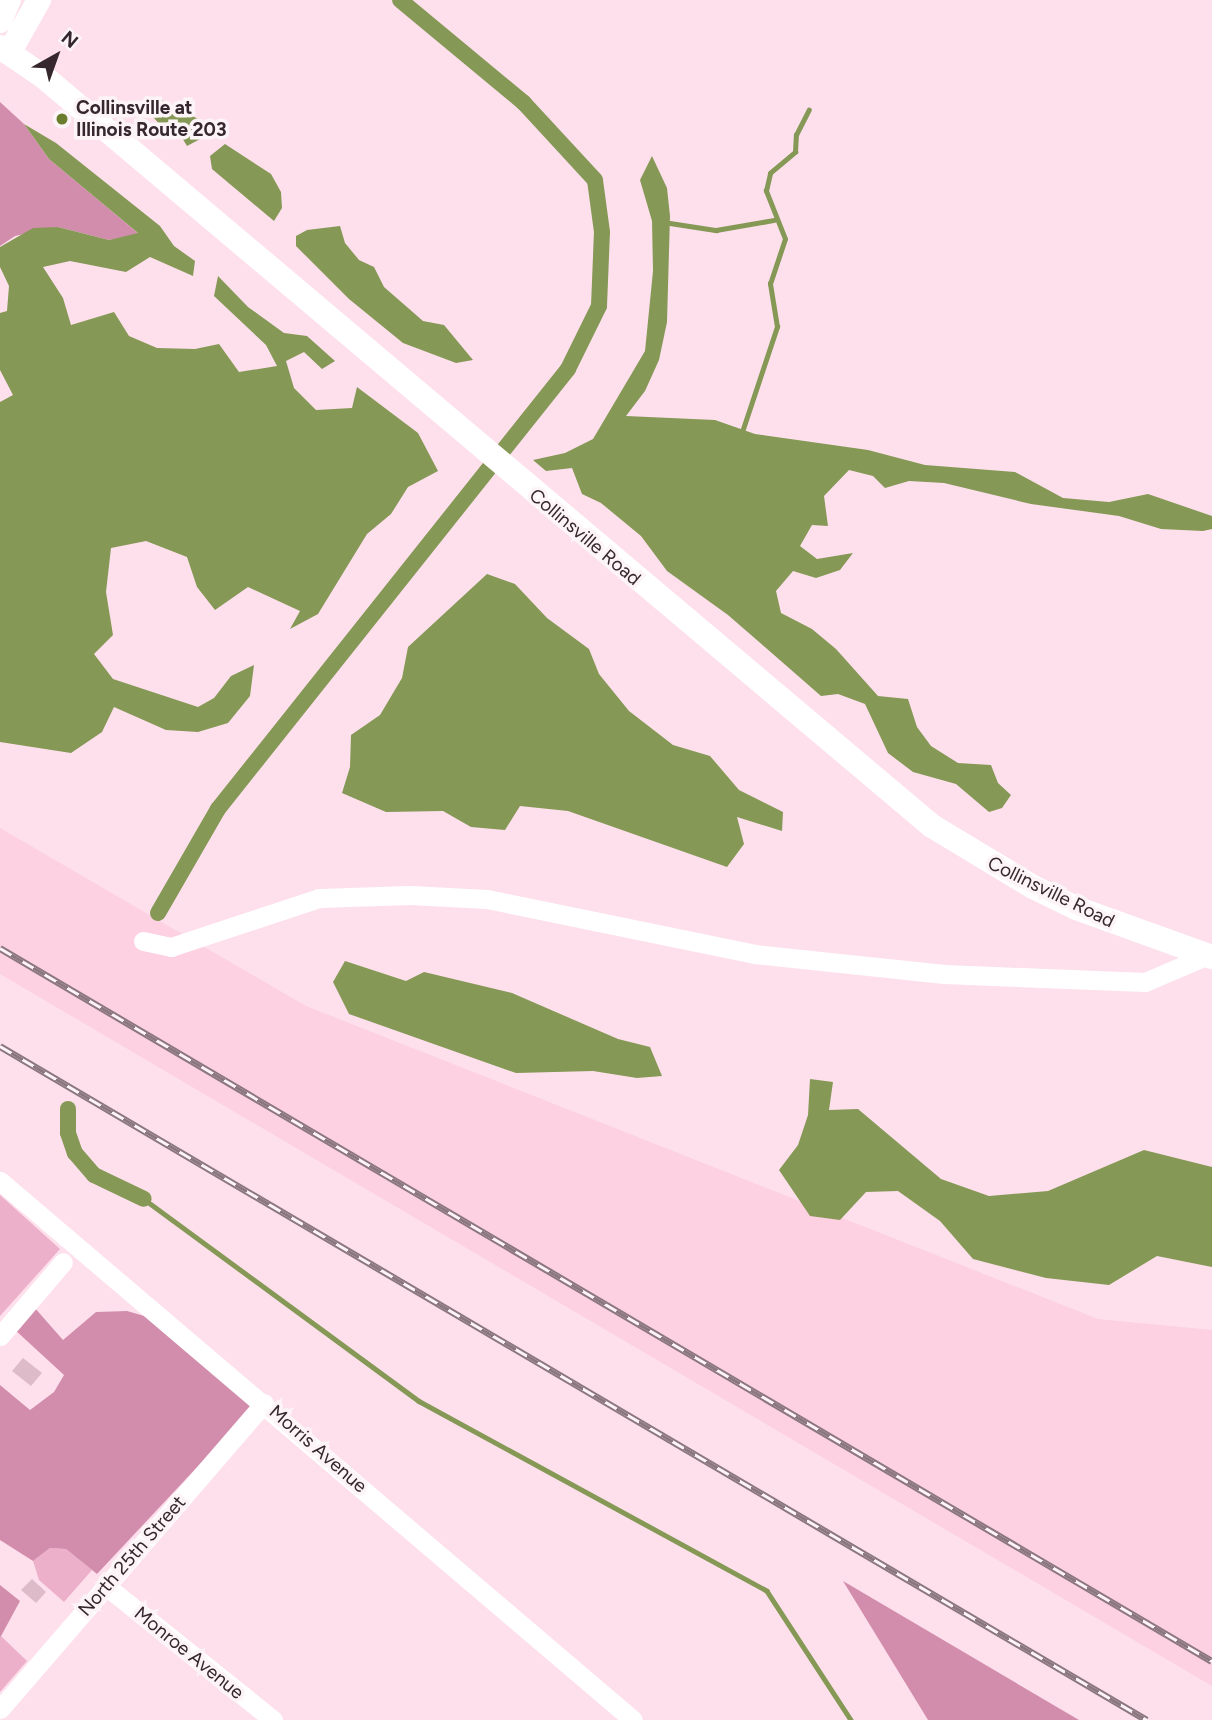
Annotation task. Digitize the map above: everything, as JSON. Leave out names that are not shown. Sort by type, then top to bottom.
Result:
[{"type":"main road","points":[[0,21],[9,0]]},
{"type":"main road","points":[[4,50],[39,0]]},
{"type":"main road","name":"Collinsville Road","points":[[4,50],[55,86],[508,472],[932,826],[1033,887],[1132,931],[1209,956]]},
{"type":"street","points":[[143,941],[171,947],[319,898],[410,895],[487,900],[754,954],[944,974],[1144,982],[1209,956]]},
{"type":"street","name":"Morris Avenue","points":[[0,1181],[264,1403],[633,1720]]},
{"type":"street","points":[[0,1336],[63,1262]]},
{"type":"street","name":"North 25th Street","points":[[0,1709],[264,1403]]},
{"type":"street","name":"Monroe Avenue","points":[[106,1586],[273,1720]]},
{"type":"shaded area","points":[[154,96],[200,120],[204,137],[187,146],[181,136],[170,136],[146,109]]},
{"type":"shaded area","points":[[0,102],[24,124],[49,159],[139,234],[109,240],[58,227],[15,236],[0,246]]},
{"type":"shaded area","points":[[24,124],[56,143],[160,226],[174,246],[195,261],[193,276],[150,257],[126,272],[70,261],[43,267],[63,298],[71,325],[114,312],[129,336],[157,348],[195,349],[219,344],[239,372],[277,366],[266,345],[214,296],[218,276],[248,307],[284,333],[307,336],[335,361],[322,369],[304,352],[286,361],[294,388],[316,410],[352,408],[357,387],[418,433],[438,471],[408,487],[391,514],[367,534],[318,614],[290,629],[300,611],[248,587],[215,610],[197,587],[187,557],[146,541],[111,548],[106,592],[113,635],[94,654],[113,679],[198,707],[214,698],[231,676],[254,665],[250,696],[228,723],[198,732],[166,730],[114,707],[102,732],[71,753],[0,742],[0,402],[13,395],[0,370],[0,313],[7,311],[9,286],[0,267],[0,247],[33,228],[58,227],[109,240],[138,233],[49,159]]},
{"type":"shaded area","points":[[225,144],[271,174],[281,192],[282,208],[274,221],[212,169],[210,156]]},
{"type":"shaded area","points":[[652,156],[667,188],[670,216],[667,322],[659,360],[645,391],[626,416],[715,420],[755,434],[868,450],[925,465],[1015,472],[1063,498],[1109,502],[1148,494],[1212,516],[1212,529],[1161,529],[1119,516],[1031,504],[944,483],[909,481],[885,488],[873,476],[849,470],[824,496],[828,526],[812,525],[800,546],[817,559],[853,553],[840,570],[816,578],[793,571],[776,591],[781,613],[812,629],[836,649],[878,696],[908,699],[917,727],[931,746],[958,763],[991,765],[998,783],[1011,795],[1002,808],[989,812],[956,784],[913,772],[888,753],[865,704],[838,694],[821,696],[728,615],[667,571],[641,536],[601,503],[582,494],[572,468],[546,471],[533,460],[565,453],[593,439],[645,351],[653,271],[652,221],[640,180]]},
{"type":"shaded area","points":[[340,226],[345,243],[359,260],[374,267],[384,287],[423,321],[444,325],[473,360],[456,363],[403,343],[349,299],[296,246],[296,236],[307,230]]},
{"type":"shaded area","points":[[487,574],[515,584],[547,618],[589,649],[599,674],[629,711],[673,745],[710,756],[739,790],[783,812],[782,831],[737,817],[744,844],[727,867],[568,811],[520,806],[505,830],[471,827],[443,811],[386,812],[342,793],[350,767],[351,735],[380,715],[402,678],[408,647]]},
{"type":"shaded area","points":[[0,828],[306,1006],[1098,1319],[1212,1330],[1212,1686],[0,974]]},
{"type":"shaded area","points":[[345,961],[406,981],[424,972],[512,993],[618,1039],[650,1047],[662,1076],[637,1078],[593,1071],[516,1073],[349,1014],[333,982]]},
{"type":"shaded area","points":[[810,1079],[833,1082],[829,1110],[858,1109],[941,1179],[989,1196],[1048,1191],[1144,1150],[1212,1167],[1212,1267],[1157,1256],[1109,1285],[1046,1278],[973,1259],[940,1221],[898,1191],[866,1192],[840,1220],[810,1216],[779,1170],[798,1145],[808,1115]]},
{"type":"shaded area","points":[[0,1195],[60,1249],[0,1316]]},
{"type":"shaded area","points":[[34,1307],[63,1340],[96,1312],[127,1311],[158,1320],[260,1400],[97,1574],[66,1549],[50,1548],[33,1561],[0,1540],[0,1385],[30,1410],[54,1392],[64,1375],[14,1329]]},
{"type":"shaded area","points":[[50,1548],[66,1549],[92,1570],[64,1602],[39,1580],[33,1561]]},
{"type":"shaded area","points":[[843,1581],[1079,1720],[928,1720]]},
{"type":"shaded area","points":[[0,1585],[20,1601],[0,1638]]},
{"type":"shaded area","points":[[1,1636],[27,1661],[0,1692],[0,1638]]},
{"type":"building","points":[[23,1358],[42,1373],[31,1386],[12,1371]]},
{"type":"building","points":[[32,1579],[46,1592],[36,1603],[21,1590]]},
{"type":"waterway","points":[[158,913],[218,809],[568,369],[599,306],[602,232],[595,180],[524,103],[400,0]]},
{"type":"waterway","points":[[743,429],[777,327],[770,284],[785,239],[766,191],[770,173],[795,152],[796,135],[809,110]]},
{"type":"waterway","points":[[670,223],[716,230],[774,220]]},
{"type":"waterway","points":[[68,1109],[68,1133],[75,1153],[94,1175],[144,1199]]},
{"type":"waterway","points":[[144,1199],[419,1401],[767,1591],[851,1720]]},
{"type":"railway","points":[[0,948],[1212,1661]]},
{"type":"railway","points":[[0,1046],[1147,1720]]},
{"type":"place","name":"Collinsville at Illinois Route 203","points":[[62,119]]}]
